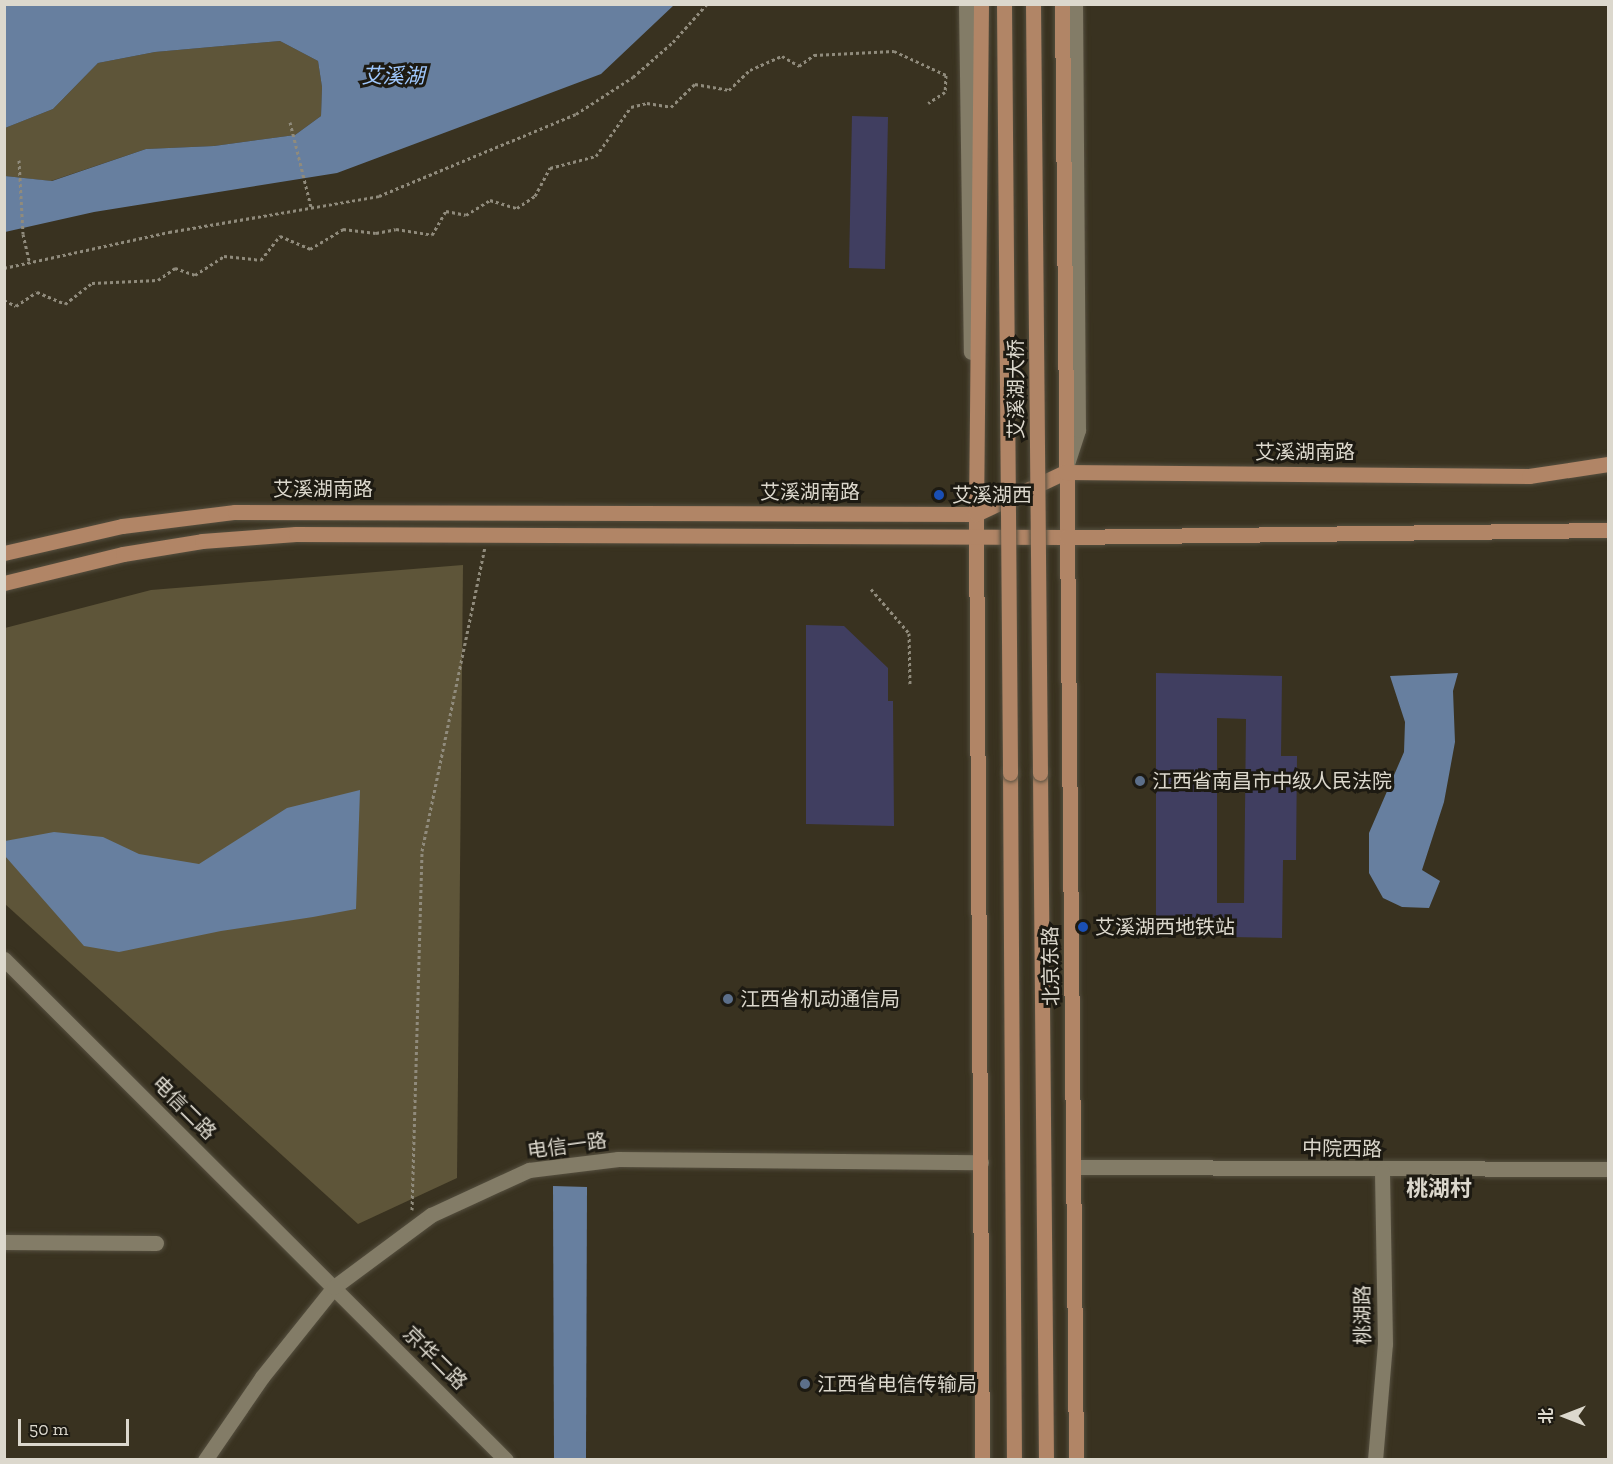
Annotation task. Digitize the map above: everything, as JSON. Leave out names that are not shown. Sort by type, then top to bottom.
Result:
[{"type":"main road","name":"艾溪湖大桥","points":[[1004,4],[1010,773]]},
{"type":"main road","name":"艾溪湖大桥","points":[[1033,4],[1040,773]]},
{"type":"main road","name":"北京东路","points":[[1062,10],[1065,472],[1075,1167],[1076,1460]]},
{"type":"main road","points":[[976,14],[976,537],[982,1460]]},
{"type":"main road","name":"艾溪湖南路","points":[[4,553],[122,526],[187,516],[281,510],[976,513],[1065,472],[1529,476],[1608,464]]},
{"type":"main road","points":[[4,583],[123,554],[202,541],[296,534],[1066,537],[1608,530]]},
{"type":"main road","name":"北京东路","points":[[1010,773],[1014,1460]]},
{"type":"main road","name":"北京东路","points":[[1040,773],[1046,1460]]},
{"type":"street","points":[[966,4],[976,14]]},
{"type":"street","points":[[1065,472],[1078,430],[1075,4]]},
{"type":"street","name":"电信二路","points":[[4,959],[334,1287]]},
{"type":"street","name":"电信一路","points":[[206,1460],[262,1377],[334,1287],[431,1215],[529,1170],[618,1159],[981,1162]]},
{"type":"street","name":"中院西路","points":[[1075,1167],[1382,1171],[1608,1168]]},
{"type":"street","name":"桃湖路","points":[[1375,1460],[1385,1344],[1382,1171]]},
{"type":"street","points":[[4,1242],[156,1243]]},
{"type":"street","name":"京华二路","points":[[334,1287],[506,1460]]},
{"type":"path","points":[[4,268],[29,261],[379,196],[576,114],[633,77],[673,42],[707,4]]},
{"type":"path","points":[[4,300],[16,306],[37,292],[65,304],[92,283],[158,280],[175,268],[195,275],[224,256],[261,260],[280,236],[310,249],[343,229],[376,233],[396,229],[432,235],[446,211],[466,215],[490,200],[517,208],[535,196],[550,168],[596,156],[631,107],[647,103],[671,107],[695,84],[729,90],[750,70],[782,56],[799,66],[814,55],[894,51],[945,75],[945,92],[928,103]]},
{"type":"path","points":[[290,122],[311,207]]},
{"type":"path","points":[[20,160],[23,234],[29,261]]},
{"type":"path","points":[[412,1229],[422,851],[487,535]]},
{"type":"path","points":[[871,589],[909,633],[910,684]]},
{"type":"shaded area","points":[[280,41],[318,61],[322,87],[321,116],[295,135],[214,146],[146,149],[51,181],[5,176],[5,128],[53,109],[98,63],[155,52]]},
{"type":"shaded area","points":[[463,565],[457,1178],[358,1224],[5,904],[5,628],[151,590]]},
{"type":"water","name":"艾溪湖","points":[[5,4],[674,5],[601,74],[337,173],[94,212],[5,232],[5,176],[52,181],[146,149],[214,146],[295,135],[321,116],[322,87],[318,61],[280,41],[155,52],[98,63],[53,109],[5,128]]},
{"type":"water","points":[[1458,673],[1453,691],[1455,742],[1444,802],[1422,870],[1440,881],[1429,908],[1402,907],[1383,898],[1369,873],[1369,833],[1404,752],[1405,722],[1390,676]]},
{"type":"water","points":[[360,790],[356,909],[313,917],[221,931],[119,952],[84,946],[5,856],[5,841],[54,832],[103,837],[139,854],[199,864],[287,808]]},
{"type":"water","points":[[553,1186],[587,1187],[586,1459],[554,1459]]},
{"type":"building","points":[[852,116],[888,117],[885,269],[849,268]]},
{"type":"building","points":[[806,625],[844,626],[888,668],[888,701],[893,701],[894,826],[806,824]]},
{"type":"building","points":[[1156,673],[1282,676],[1281,756],[1297,756],[1296,860],[1283,860],[1282,938],[1232,937],[1232,925],[1156,925]],"holes":[[[1217,718],[1246,719],[1244,903],[1217,903]]]},
{"type":"place","name":"艾溪湖西","points":[[939,495]]},
{"type":"place","name":"江西省南昌市中级人民法院","points":[[1140,781]]},
{"type":"place","name":"艾溪湖西地铁站","points":[[1083,927]]},
{"type":"place","name":"江西省机动通信局","points":[[728,999]]},
{"type":"place","name":"江西省电信传输局","points":[[805,1384]]},
{"type":"district","name":"桃湖村","points":[[1439,1189]]}]
